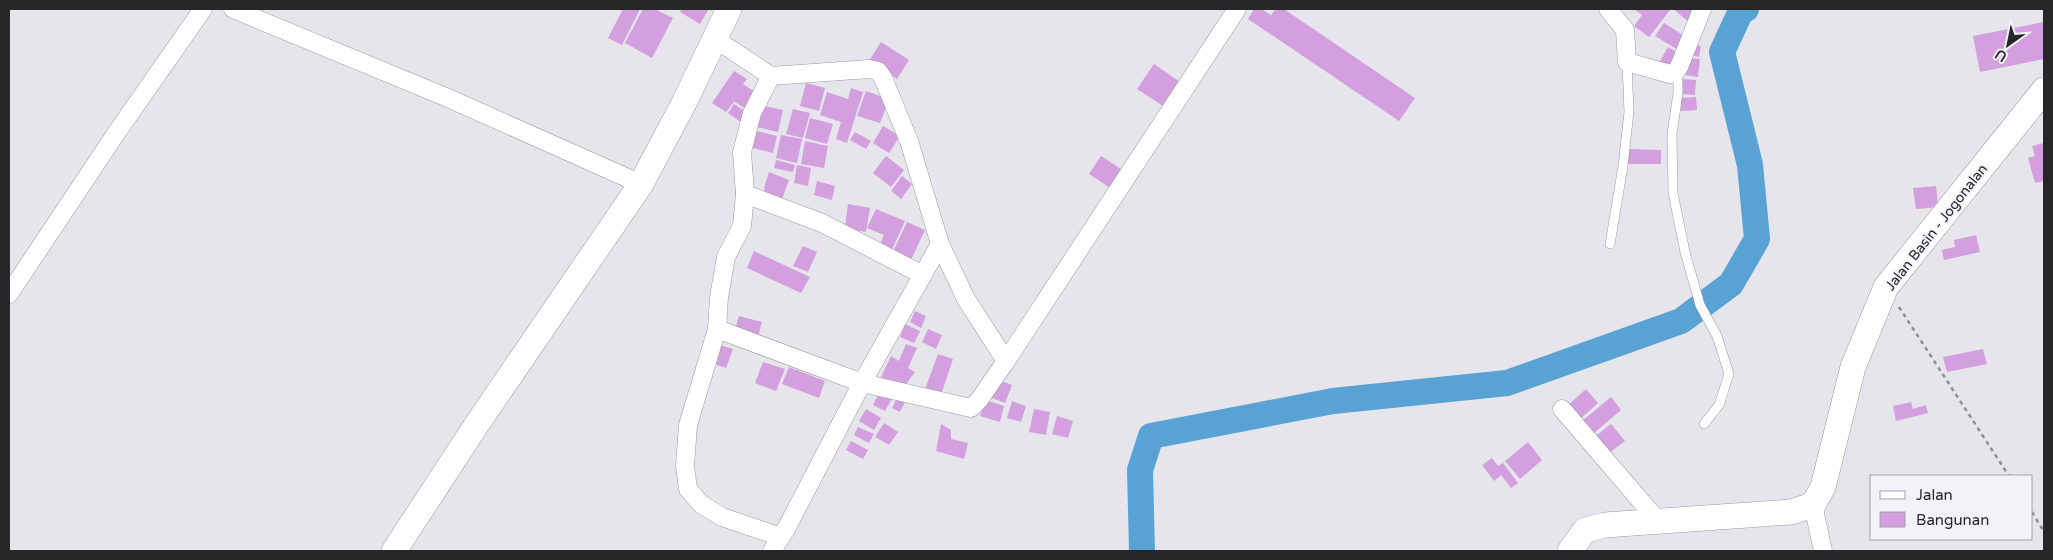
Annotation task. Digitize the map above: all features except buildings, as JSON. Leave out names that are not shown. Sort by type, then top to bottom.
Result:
[{"type":"main road","points":[[394,551],[482,416],[641,184],[729,9]]},
{"type":"main road","name":"Jalan Basin - Jogonalan","points":[[1813,505],[1823,487],[1853,367],[1886,286],[2044,90]]},
{"type":"main road","points":[[1570,551],[1585,530],[1605,525],[1791,512],[1813,505]]},
{"type":"street","points":[[9,294],[117,132],[203,9]]},
{"type":"street","points":[[233,9],[448,98],[641,184]]},
{"type":"street","points":[[717,329],[862,383],[971,408],[979,400],[1006,361],[1237,9]]},
{"type":"street","points":[[1608,9],[1625,30],[1627,62],[1670,74],[1675,73],[1702,9]]},
{"type":"street","points":[[715,39],[771,76],[869,69],[878,71],[883,78],[909,142],[940,244],[966,299],[1006,361]]},
{"type":"street","points":[[771,76],[752,113],[742,152],[745,194],[742,226],[726,257],[719,297],[717,329],[688,425],[685,466],[688,489],[700,504],[776,544],[862,383],[940,244]]},
{"type":"street","points":[[745,194],[822,223],[923,275]]},
{"type":"street","points":[[1562,408],[1658,521]]},
{"type":"street","points":[[1813,505],[1823,551]]},
{"type":"lane","points":[[1610,244],[1623,166],[1629,112],[1627,62]]},
{"type":"lane","points":[[1675,73],[1678,93],[1672,134],[1673,193],[1685,252],[1700,305],[1717,336],[1729,374],[1719,405],[1704,424]]},
{"type":"path","points":[[1886,286],[2008,475]]},
{"type":"path","points":[[2033,514],[2044,532]]},
{"type":"waterway","points":[[1142,551],[1140,470],[1151,436],[1333,401],[1507,383],[1681,321],[1731,284],[1757,239],[1750,165],[1722,52],[1740,13],[1746,9]]}]
